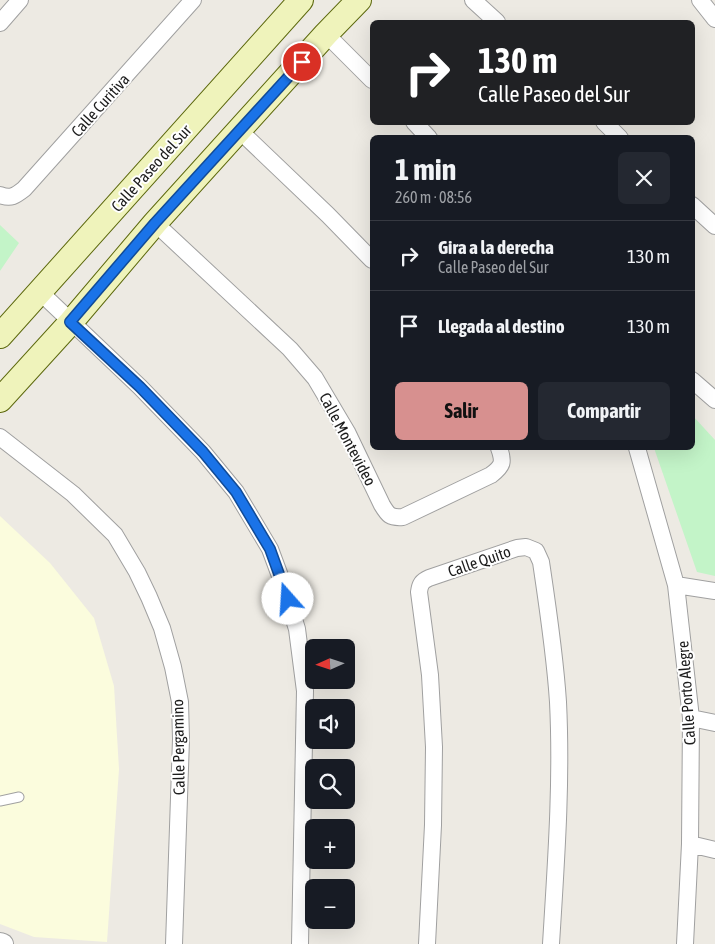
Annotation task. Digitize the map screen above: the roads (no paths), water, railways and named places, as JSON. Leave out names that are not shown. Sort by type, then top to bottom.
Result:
[{"type":"main road","name":"Calle Paseo del Sur","points":[[0,336],[301,0]]},
{"type":"main road","points":[[0,400],[155,223],[359,0]]},
{"type":"street","points":[[0,23],[20,0]]},
{"type":"street","name":"Calle Curitiva","points":[[0,195],[15,196],[24,190],[193,0]]},
{"type":"street","points":[[472,0],[495,20]]},
{"type":"street","points":[[700,0],[715,19]]},
{"type":"street","points":[[326,34],[370,78]]},
{"type":"street","points":[[417,125],[426,135]]},
{"type":"street","points":[[607,125],[617,135]]},
{"type":"street","points":[[240,130],[370,258]]},
{"type":"street","points":[[695,208],[715,226]]},
{"type":"street","name":"Calle Montevideo","points":[[155,223],[290,349],[315,378],[348,432],[382,505],[388,514],[394,518],[403,517],[491,475],[500,468],[503,458],[500,450]]},
{"type":"street","points":[[40,292],[140,387],[209,459],[236,492],[270,549],[297,629],[305,691],[300,944]]},
{"type":"street","points":[[695,383],[715,400]]},
{"type":"street","name":"Calle Pergamino","points":[[0,437],[74,494],[115,534],[137,572],[162,628],[180,702],[181,739],[174,944]]},
{"type":"street","name":"Calle Porto Alegre","points":[[638,450],[676,585],[691,718],[690,844],[686,944]]},
{"type":"street","name":"Calle Quito","points":[[427,944],[434,747],[430,675],[419,592],[420,585],[429,578],[517,548],[526,547],[536,551],[541,562],[552,638],[558,701],[557,837],[551,944]]},
{"type":"street","points":[[676,585],[715,592]]},
{"type":"street","points":[[691,718],[715,723]]},
{"type":"street","points":[[690,844],[715,850]]},
{"type":"lane","points":[[0,801],[19,797]]}]
